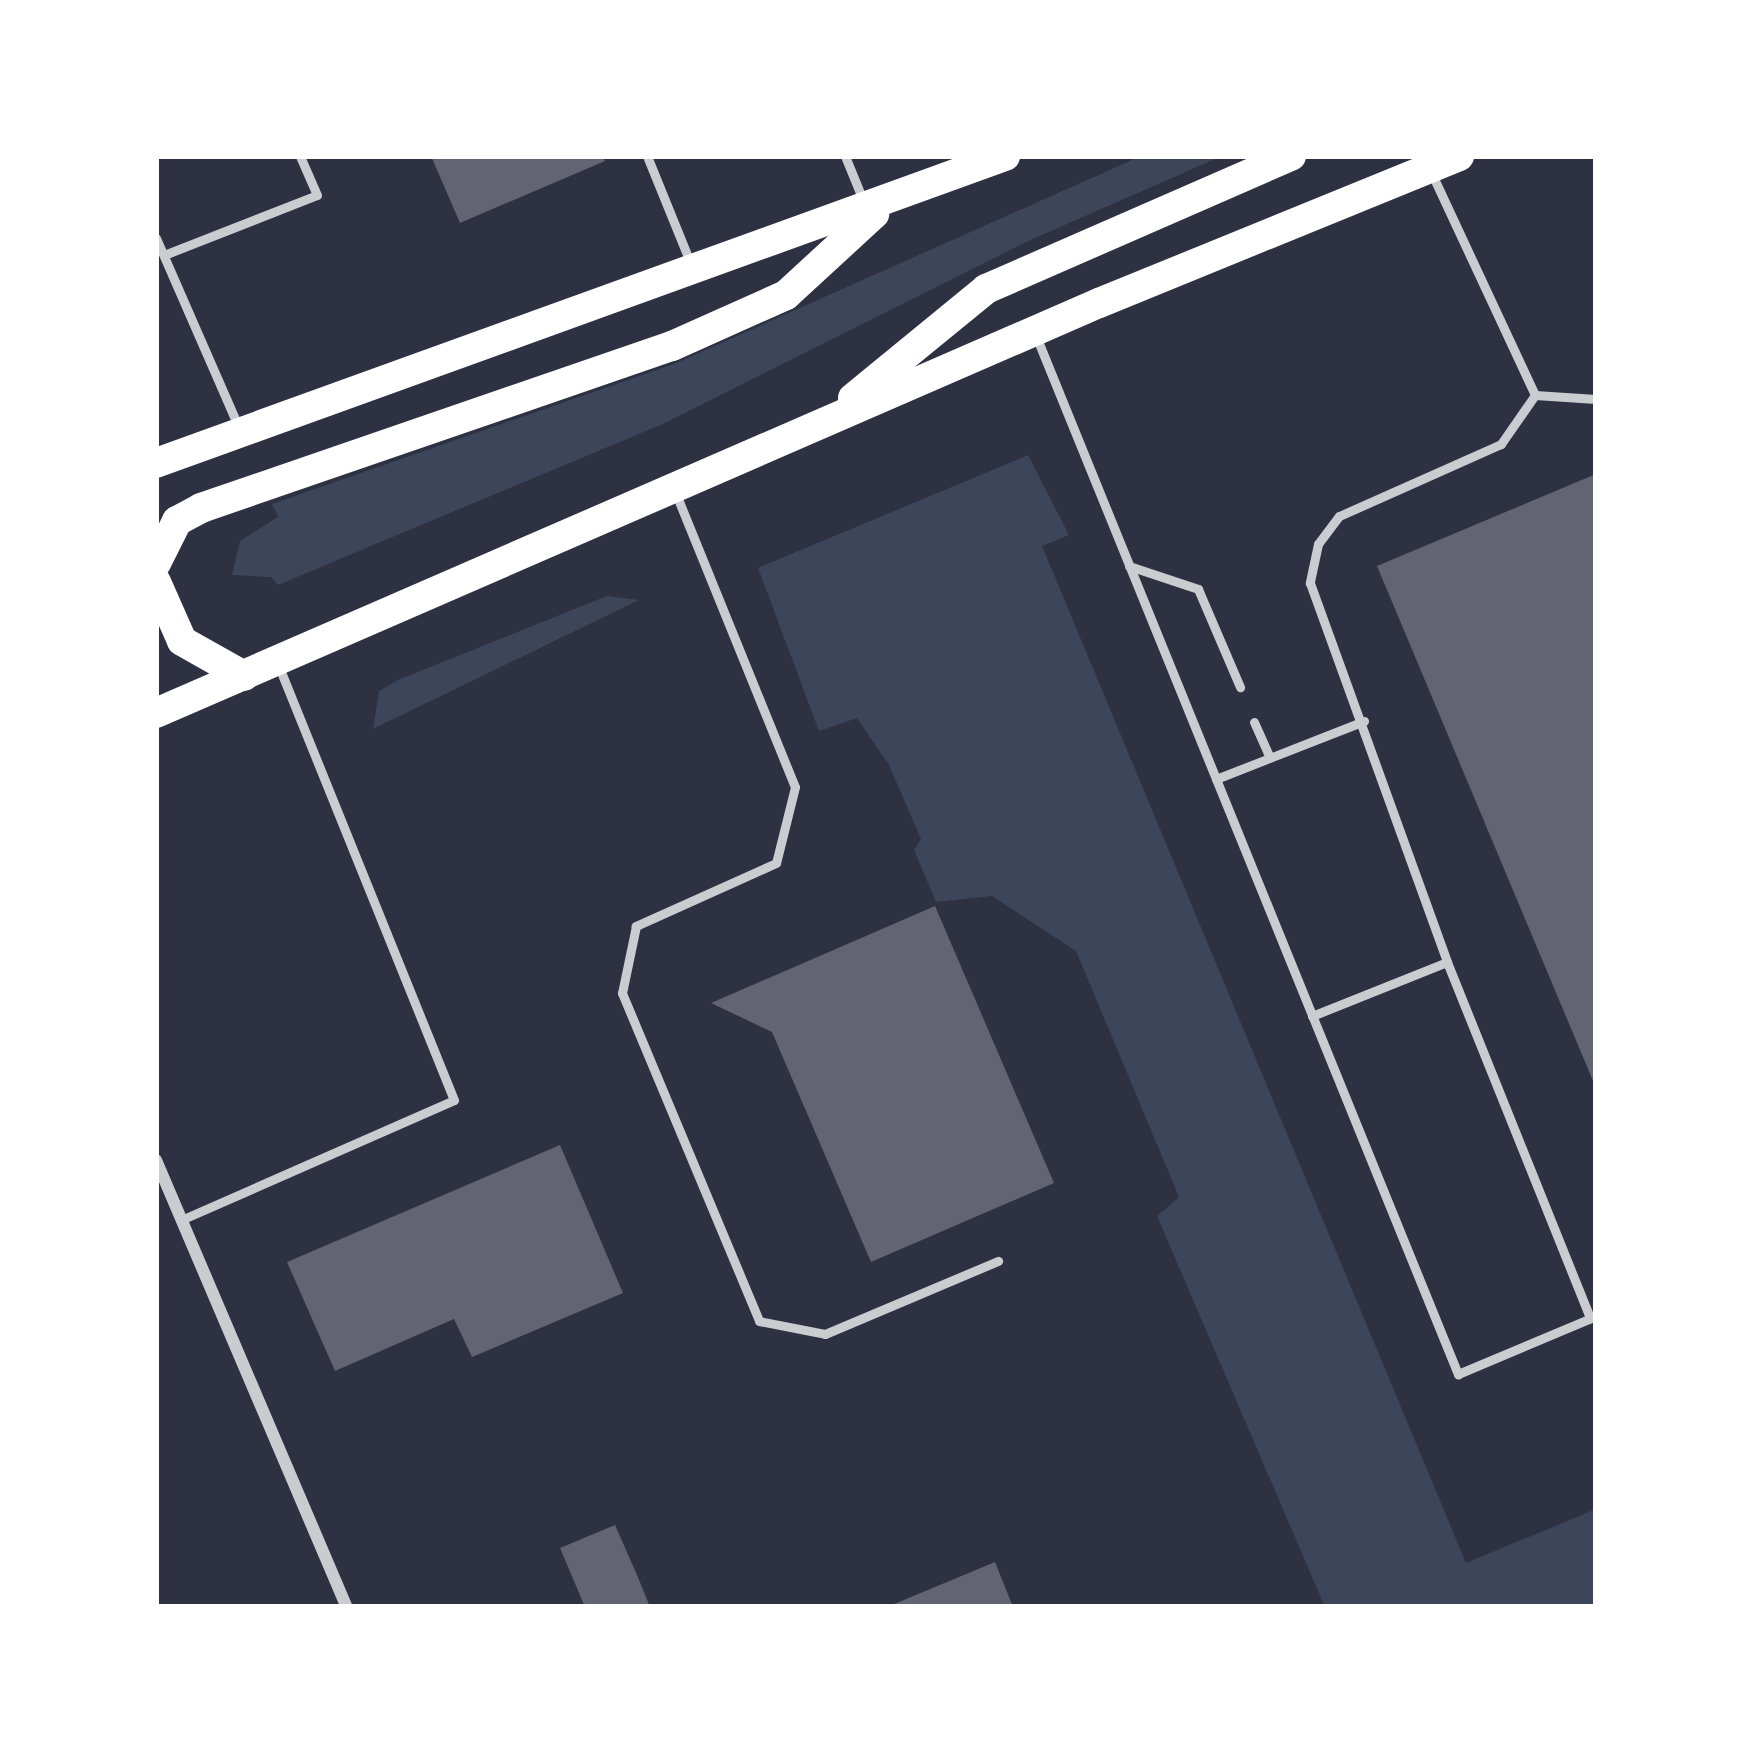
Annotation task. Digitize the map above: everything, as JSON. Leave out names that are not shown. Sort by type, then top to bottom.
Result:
[{"type":"main road","points":[[156,464],[243,437],[875,208],[1006,156]]},
{"type":"main road","points":[[820,424],[986,290],[1292,156]]},
{"type":"main road","points":[[156,712],[1034,331],[1459,156]]},
{"type":"main road","points":[[156,563],[177,521],[201,508],[672,346],[785,295],[875,208]]},
{"type":"main road","points":[[156,582],[182,641],[244,676]]},
{"type":"street","points":[[156,1160],[346,1607]]},
{"type":"lane","points":[[164,255],[316,195],[300,156]]},
{"type":"lane","points":[[647,156],[694,272]]},
{"type":"lane","points":[[844,156],[875,208]]},
{"type":"lane","points":[[1429,168],[1535,395]]},
{"type":"lane","points":[[156,238],[243,437]]},
{"type":"lane","points":[[1034,331],[1457,1374],[1593,1317],[1447,962],[1310,583],[1318,544],[1339,516],[1501,444],[1535,395]]},
{"type":"lane","points":[[1535,395],[1596,399]]},
{"type":"lane","points":[[674,489],[795,787],[776,863],[636,926],[622,993],[759,1321],[825,1334],[998,1262]]},
{"type":"lane","points":[[1130,566],[1198,589],[1240,687]]},
{"type":"lane","points":[[181,1220],[454,1100],[277,662]]},
{"type":"lane","points":[[1254,722],[1270,758]]},
{"type":"lane","points":[[1216,779],[1364,722]]},
{"type":"lane","points":[[1312,1016],[1447,962]]},
{"type":"shaded area","points":[[1141,156],[1222,156],[1026,242],[665,423],[278,585],[271,577],[232,575],[240,541],[278,517],[272,504],[674,364]]},
{"type":"shaded area","points":[[1028,455],[1069,535],[1042,546],[1466,1563],[1596,1509],[1596,1607],[1325,1607],[1157,1216],[1179,1197],[1076,951],[992,896],[936,902],[914,850],[921,839],[889,765],[857,718],[819,731],[758,568]]},
{"type":"shaded area","points":[[607,596],[639,600],[373,729],[379,691],[398,680]]},
{"type":"building","points":[[431,156],[602,156],[605,161],[460,223]]},
{"type":"building","points":[[1596,474],[1596,1088],[1377,566]]},
{"type":"building","points":[[935,906],[1054,1183],[871,1262],[772,1032],[711,1003]]},
{"type":"building","points":[[560,1145],[623,1293],[472,1357],[454,1319],[335,1371],[287,1262]]},
{"type":"building","points":[[615,1525],[650,1607],[585,1607],[560,1548]]},
{"type":"building","points":[[995,1562],[1013,1607],[887,1607]]}]
